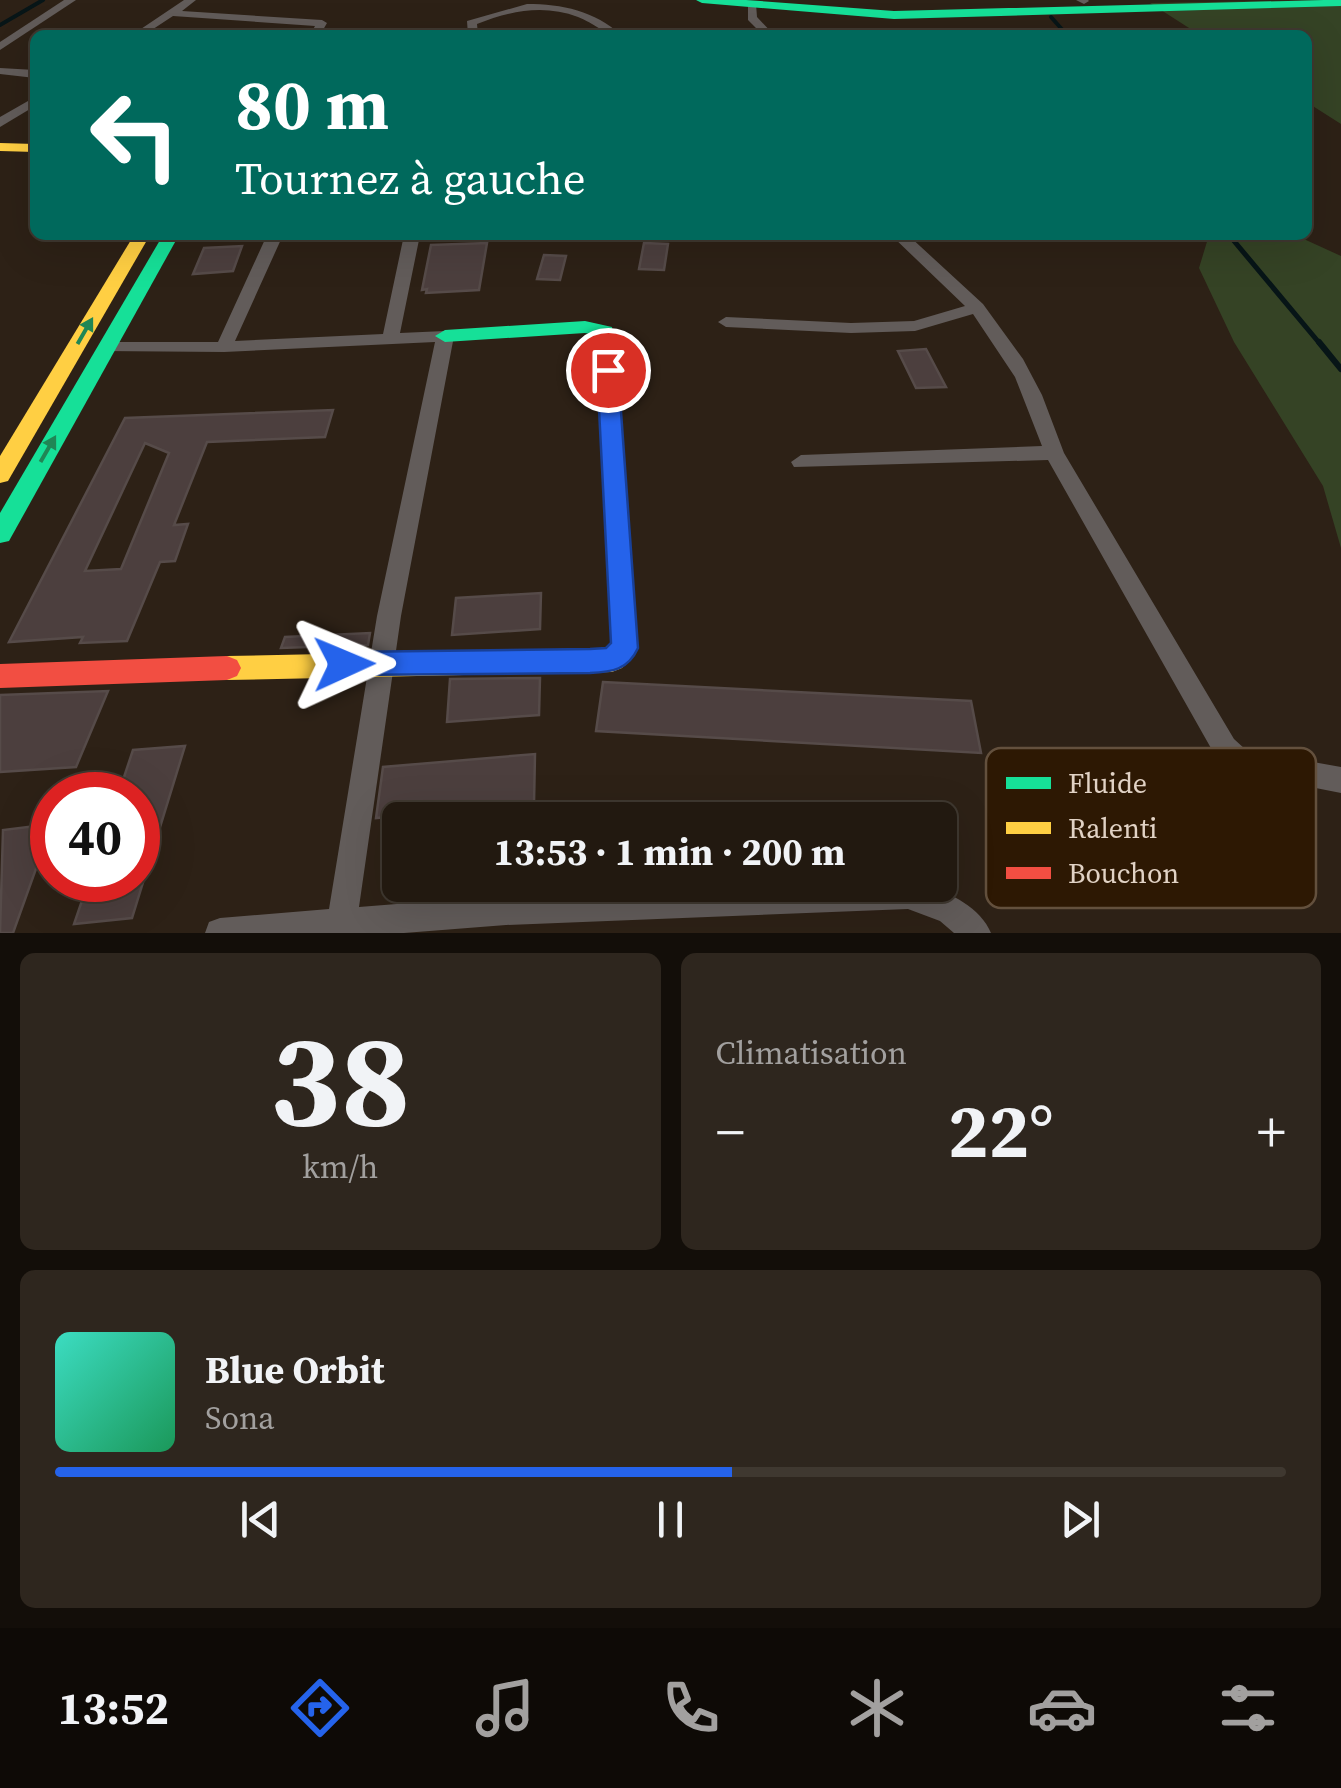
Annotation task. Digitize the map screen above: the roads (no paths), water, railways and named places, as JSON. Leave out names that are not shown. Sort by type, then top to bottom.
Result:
[{"type":"street","points":[[0,47],[71,0]]},
{"type":"street","points":[[145,30],[191,0]]},
{"type":"street","points":[[702,0],[894,15],[1196,3],[1341,3]]},
{"type":"street","points":[[781,0],[894,6],[1118,0]]},
{"type":"street","points":[[472,30],[471,22],[492,9],[530,1],[584,10],[610,30]]},
{"type":"street","points":[[752,6],[752,18],[764,30]]},
{"type":"street","points":[[171,13],[322,23],[318,30]]},
{"type":"street","points":[[17,36],[30,37]]},
{"type":"street","points":[[0,71],[30,74]]},
{"type":"street","points":[[0,123],[30,103]]},
{"type":"street","points":[[0,136],[30,137]]},
{"type":"street","points":[[0,147],[30,148]]},
{"type":"street","points":[[0,475],[139,240]]},
{"type":"street","points":[[0,534],[168,240]]},
{"type":"street","points":[[224,347],[274,240]]},
{"type":"street","points":[[390,338],[402,297],[411,240]]},
{"type":"street","points":[[904,240],[977,308],[1018,363],[1044,416],[1054,453],[1225,748]]},
{"type":"street","points":[[726,322],[850,328],[915,326],[977,308]]},
{"type":"street","points":[[0,676],[382,662],[612,660],[625,648],[605,331],[585,327],[224,347],[107,347]]},
{"type":"street","points":[[341,927],[382,662],[445,336]]},
{"type":"street","points":[[801,462],[1054,453]]},
{"type":"street","points":[[1316,775],[1341,780]]},
{"type":"street","points":[[220,933],[908,894],[950,910],[976,933]]},
{"type":"waterway","points":[[0,25],[43,0]]},
{"type":"waterway","points":[[1051,17],[1063,30]]},
{"type":"waterway","points":[[1233,240],[1321,345]]},
{"type":"waterway","points":[[1319,342],[1341,369]]}]
